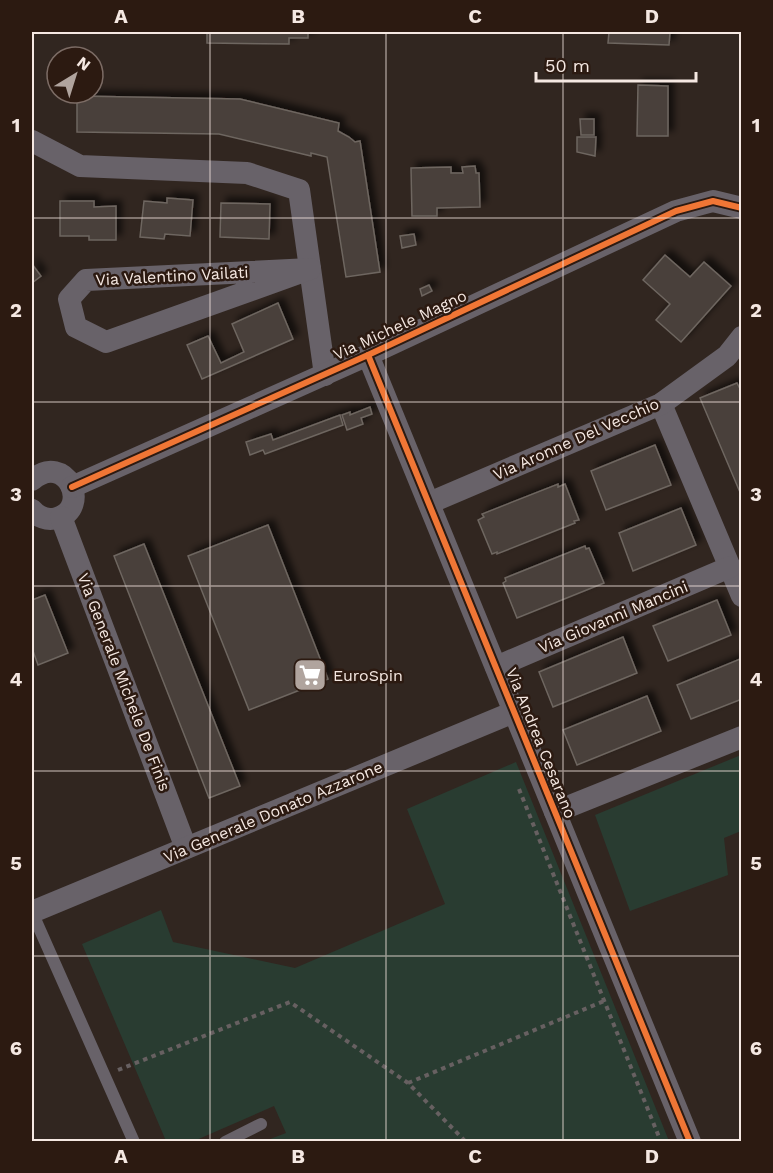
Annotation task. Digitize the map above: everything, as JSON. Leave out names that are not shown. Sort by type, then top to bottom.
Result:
[{"type":"street","points":[[32,141],[80,166],[247,172],[299,190],[325,375]]},
{"type":"street","name":"Via Michele Magno","points":[[72,487],[325,375],[676,211],[713,201],[741,208]]},
{"type":"street","name":"Via Valentino Vailati","points":[[310,269],[106,342],[76,327],[69,299],[86,280],[310,269]]},
{"type":"street","name":"Via Aronne Del Vecchio","points":[[429,503],[661,404],[727,356],[741,337]]},
{"type":"street","name":"Via Andrea Cesarano","points":[[368,355],[690,1142]]},
{"type":"street","points":[[661,404],[741,596]]},
{"type":"street","points":[[32,510],[43,519],[51,520],[61,517],[71,508],[73,502],[72,487],[69,481],[58,473],[33,474]]},
{"type":"street","name":"Via Generale Michele De Finis","points":[[61,517],[186,848]]},
{"type":"street","name":"Via Giovanni Mancini","points":[[496,667],[730,567]]},
{"type":"street","name":"Via Generale Donato Azzarone","points":[[32,911],[514,712]]},
{"type":"street","points":[[555,812],[741,737]]},
{"type":"lane","points":[[32,911],[134,1142]]},
{"type":"lane","points":[[225,1142],[261,1124]]},
{"type":"path","points":[[516,780],[661,1142]]},
{"type":"path","points":[[408,1083],[604,1001]]},
{"type":"path","points":[[105,1076],[290,1002],[408,1083],[466,1142]]},
{"type":"green space","points":[[741,755],[741,831],[724,838],[728,875],[630,911],[595,815]]},
{"type":"green space","points":[[516,762],[669,1141],[265,1141],[286,1133],[274,1106],[194,1141],[166,1141],[82,944],[161,910],[173,942],[295,968],[445,904],[407,809]]},
{"type":"building","points":[[207,32],[308,32],[308,38],[289,38],[289,44],[207,43]]},
{"type":"building","points":[[609,32],[670,32],[669,45],[608,43]]},
{"type":"building","points":[[638,85],[668,86],[668,136],[637,136]]},
{"type":"building","points":[[105,97],[240,99],[339,123],[338,131],[355,142],[360,141],[380,272],[346,277],[327,157],[311,153],[311,156],[219,134],[77,132],[77,105],[105,105]]},
{"type":"building","points":[[580,119],[594,119],[594,135],[581,135]]},
{"type":"building","points":[[577,137],[596,137],[595,156],[577,152]]},
{"type":"building","points":[[475,166],[476,173],[479,173],[480,207],[437,208],[437,216],[412,216],[411,168],[451,167],[451,173],[463,173],[462,167]]},
{"type":"building","points":[[167,198],[193,200],[190,236],[165,234],[164,239],[140,237],[144,201],[167,203]]},
{"type":"building","points":[[60,201],[94,201],[94,207],[116,206],[116,240],[89,240],[89,236],[60,236]]},
{"type":"building","points":[[221,203],[270,204],[269,239],[220,237]]},
{"type":"building","points":[[414,234],[416,245],[402,248],[400,236]]},
{"type":"building","points":[[665,255],[690,277],[704,262],[731,286],[681,342],[656,320],[670,304],[643,280]]},
{"type":"building","points":[[32,264],[41,276],[32,283]]},
{"type":"building","points":[[429,285],[432,291],[422,296],[420,289]]},
{"type":"building","points":[[278,303],[293,339],[202,379],[187,345],[208,336],[221,363],[244,352],[232,324]]},
{"type":"building","points":[[737,383],[742,393],[742,497],[700,398]]},
{"type":"building","points":[[370,407],[372,414],[361,418],[363,424],[347,430],[342,415],[350,412],[350,415]]},
{"type":"building","points":[[340,415],[343,425],[265,454],[263,450],[250,455],[246,442],[271,434],[273,440]]},
{"type":"building","points":[[655,445],[671,485],[606,510],[591,471]]},
{"type":"building","points":[[558,484],[558,487],[565,484],[579,520],[497,554],[497,552],[492,554],[478,520],[484,517],[482,514]]},
{"type":"building","points":[[681,508],[696,545],[633,571],[619,533]]},
{"type":"building","points":[[268,525],[328,679],[249,710],[188,556]]},
{"type":"building","points":[[144,544],[240,786],[209,798],[114,556]]},
{"type":"building","points":[[585,546],[586,549],[589,548],[604,583],[517,618],[503,583],[506,581],[505,578]]},
{"type":"building","points":[[45,595],[68,653],[38,665],[32,648],[32,600]]},
{"type":"building","points":[[717,600],[731,635],[668,661],[653,626]]},
{"type":"building","points":[[623,637],[637,673],[553,707],[539,672]]},
{"type":"building","points":[[740,659],[742,699],[691,719],[677,685]]},
{"type":"building","points":[[647,696],[661,731],[577,765],[563,730]]},
{"type":"cycle path","points":[[72,487],[368,355],[676,211],[713,201],[742,208]]},
{"type":"cycle path","points":[[368,355],[690,1142]]},
{"type":"place","name":"EuroSpin","points":[[310,675]]}]
